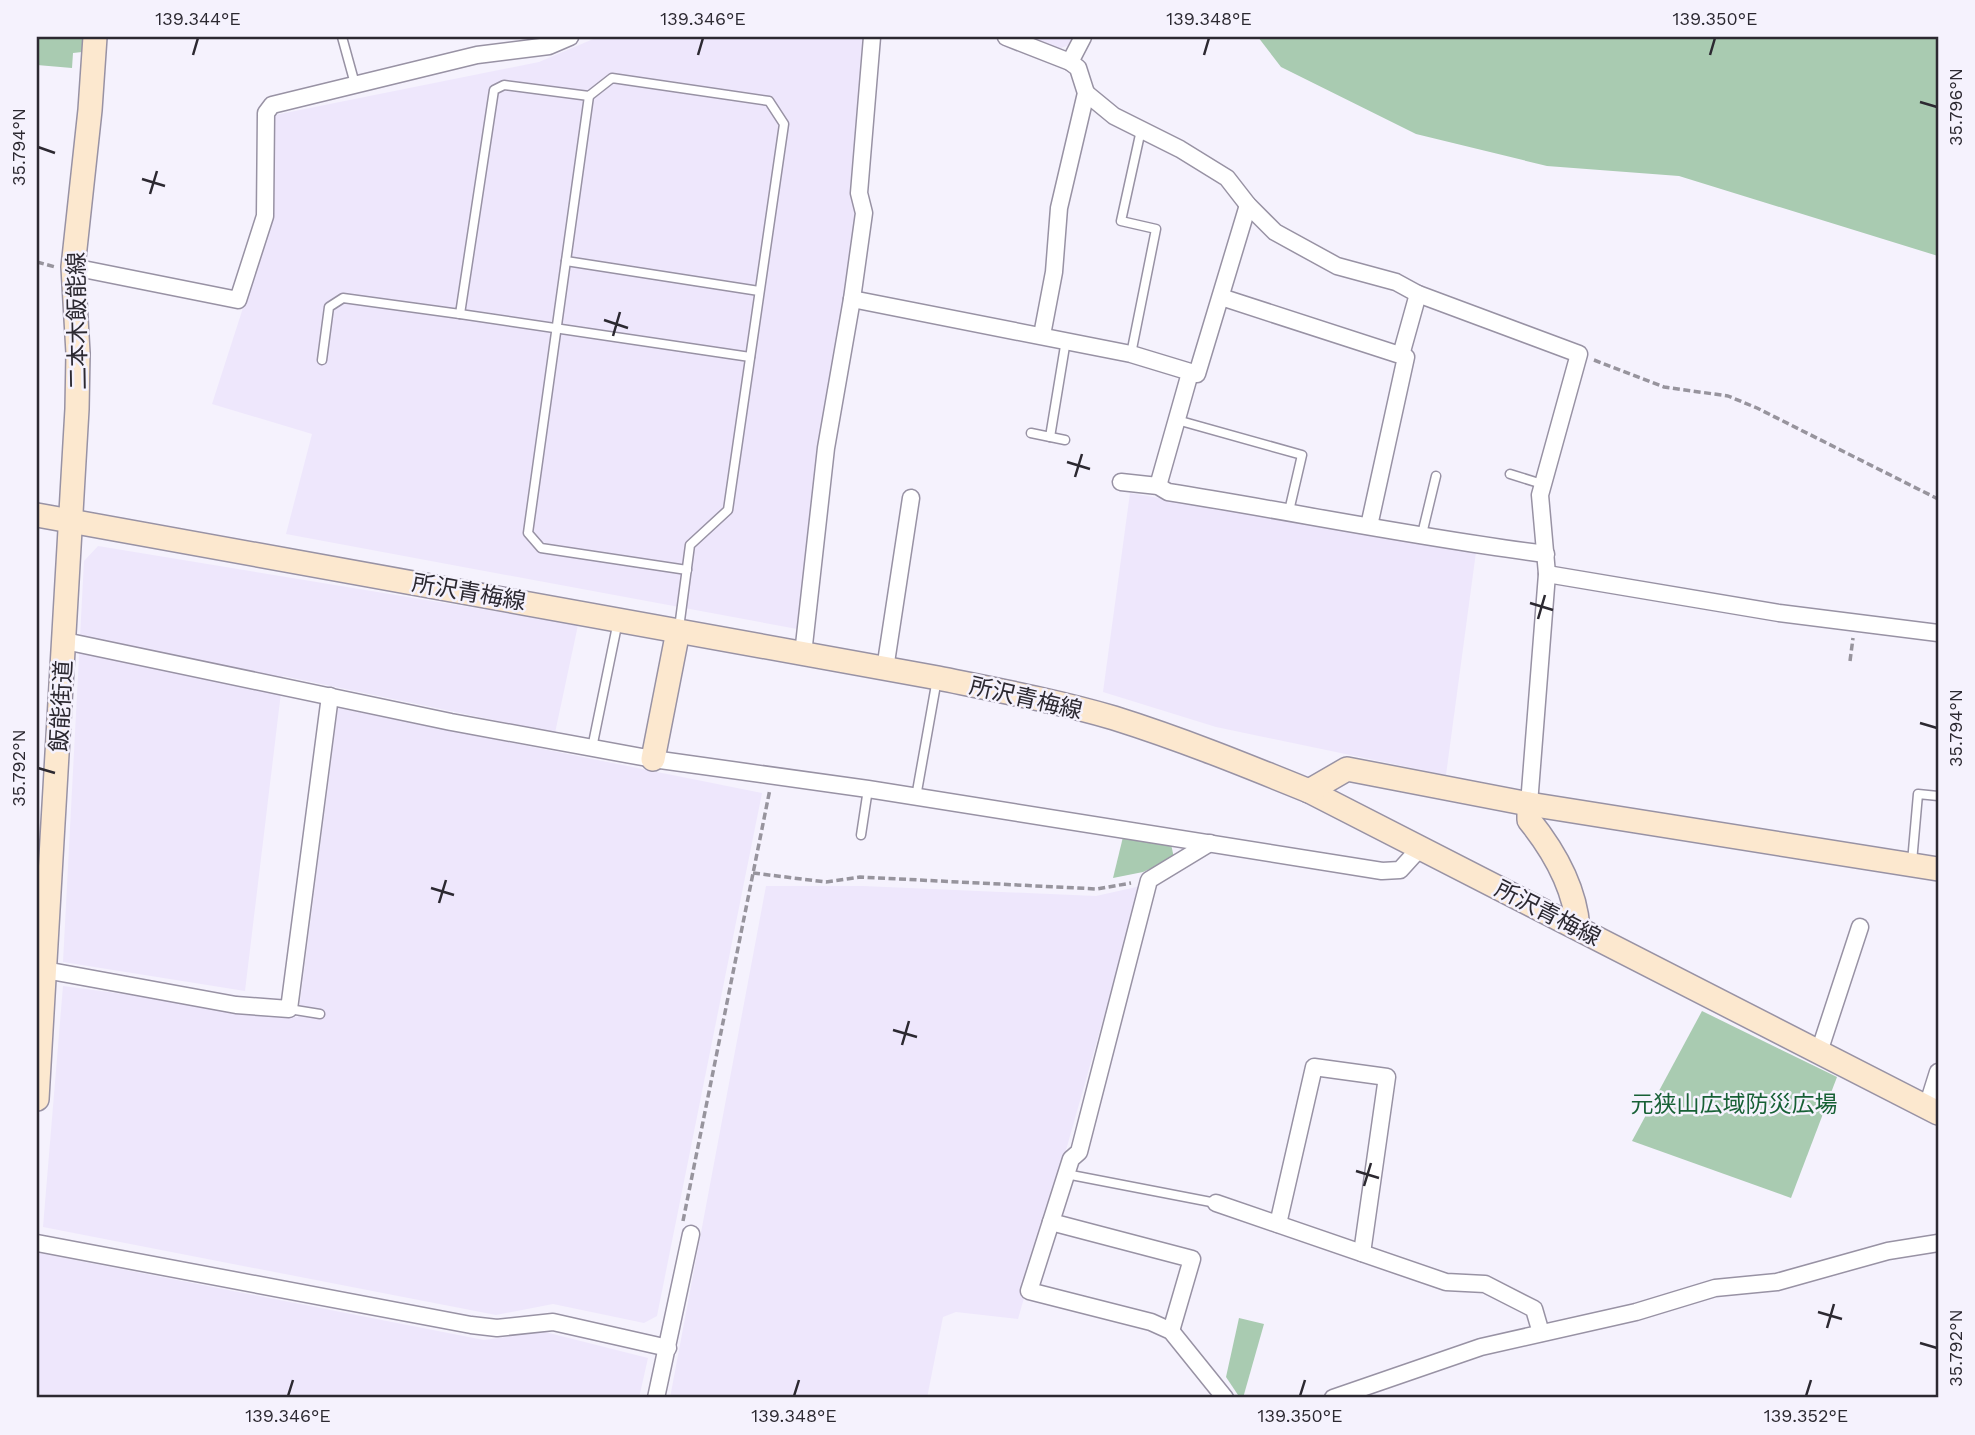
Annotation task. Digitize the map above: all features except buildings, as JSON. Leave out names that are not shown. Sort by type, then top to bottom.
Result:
[{"type":"main road","name":"二本木飯能線","points":[[72,521],[78,353],[73,267],[95,37]]},
{"type":"main road","name":"所沢青梅線","points":[[37,515],[937,678],[1029,696],[1113,718],[1206,749],[1309,791],[1933,1110]]},
{"type":"main road","name":"飯能街道","points":[[37,1100],[45,970],[43,904],[72,521]]},
{"type":"main road","points":[[653,759],[678,631]]},
{"type":"main road","points":[[1309,791],[1347,769],[1529,804],[1938,869]]},
{"type":"main road","points":[[1529,804],[1529,820],[1548,844],[1576,903],[1578,928]]},
{"type":"street","points":[[73,267],[238,300],[265,216],[266,113],[272,105],[477,55],[549,46],[570,37]]},
{"type":"street","points":[[803,654],[826,448],[864,212],[859,193],[872,37]]},
{"type":"street","points":[[1006,37],[1070,62],[1078,68],[1086,93],[1059,208],[1054,272],[1042,335]]},
{"type":"street","points":[[1070,62],[1083,37]]},
{"type":"street","points":[[1086,93],[1114,116],[1192,156],[1227,178],[1248,205],[1275,232],[1337,266],[1396,282],[1418,294],[1579,354],[1540,495],[1547,574],[1529,804]]},
{"type":"street","points":[[852,299],[1131,354],[1198,374],[1248,205]]},
{"type":"street","points":[[1401,355],[1418,294]]},
{"type":"street","points":[[1221,297],[1406,357],[1369,526]]},
{"type":"street","points":[[1157,486],[1190,373]]},
{"type":"street","points":[[1121,482],[1157,486],[1168,492],[1471,544],[1546,554]]},
{"type":"street","points":[[885,669],[911,498]]},
{"type":"street","points":[[1547,574],[1779,613],[1938,633]]},
{"type":"street","points":[[65,640],[451,722],[653,759],[868,789],[1382,871],[1400,870],[1420,848]]},
{"type":"street","points":[[45,970],[236,1005],[289,1009],[330,696]]},
{"type":"street","points":[[1210,843],[1149,880],[1079,1152],[1071,1159],[1029,1291],[1151,1322],[1171,1331],[1225,1398]]},
{"type":"street","points":[[1819,1052],[1860,927]]},
{"type":"street","points":[[1278,1224],[1314,1067],[1387,1077],[1362,1253]]},
{"type":"street","points":[[1933,1110],[1938,1072]]},
{"type":"street","points":[[1216,1203],[1446,1282],[1485,1284],[1534,1310],[1541,1333]]},
{"type":"street","points":[[1051,1222],[1192,1259],[1171,1331]]},
{"type":"street","points":[[656,1398],[668,1348],[687,1229]]},
{"type":"street","points":[[37,1243],[471,1325],[497,1328],[553,1322],[668,1348]]},
{"type":"street","points":[[1333,1398],[1481,1347],[1636,1312],[1715,1288],[1777,1282],[1888,1251],[1938,1243]]},
{"type":"lane","points":[[342,37],[355,85]]},
{"type":"lane","points":[[460,314],[494,90],[504,85],[589,96],[612,79],[769,101],[783,124],[728,510],[690,545],[678,631]]},
{"type":"lane","points":[[589,96],[528,533],[541,548],[687,570]]},
{"type":"lane","points":[[1131,354],[1156,229],[1121,221],[1141,130]]},
{"type":"lane","points":[[566,261],[760,290]]},
{"type":"lane","points":[[322,360],[329,307],[343,298],[750,356]]},
{"type":"lane","points":[[1050,437],[1066,340]]},
{"type":"lane","points":[[1177,420],[1302,454],[1289,511]]},
{"type":"lane","points":[[1031,433],[1065,440]]},
{"type":"lane","points":[[1510,474],[1542,484]]},
{"type":"lane","points":[[1422,534],[1436,476]]},
{"type":"lane","points":[[593,748],[619,619]]},
{"type":"lane","points":[[916,797],[937,678]]},
{"type":"lane","points":[[861,835],[868,789]]},
{"type":"lane","points":[[1912,864],[1918,794],[1938,796]]},
{"type":"lane","points":[[289,1009],[320,1014]]},
{"type":"lane","points":[[1066,1174],[1216,1203]]},
{"type":"path","points":[[1579,354],[1664,387],[1728,396],[1938,499]]},
{"type":"path","points":[[1850,661],[1855,622]]},
{"type":"path","points":[[687,1229],[773,777]]},
{"type":"path","points":[[753,873],[826,882],[860,877],[1097,889],[1149,880]]},
{"type":"shaded area","points":[[598,37],[865,37],[856,213],[797,629],[286,534],[312,434],[212,404],[272,218],[275,115],[539,62]]},
{"type":"shaded area","points":[[1020,37],[1074,37],[1070,45],[1055,50]]},
{"type":"shaded area","points":[[1130,493],[1476,552],[1446,775],[1216,727],[1103,692]]},
{"type":"shaded area","points":[[98,546],[578,625],[555,733],[283,676],[245,991],[63,962],[84,561]]},
{"type":"shaded area","points":[[338,708],[762,793],[657,1316],[644,1323],[553,1304],[496,1315],[43,1227],[63,986],[298,1017]]},
{"type":"shaded area","points":[[766,886],[863,886],[1096,896],[1141,886],[1018,1319],[956,1312],[943,1317],[927,1398],[670,1398]]},
{"type":"shaded area","points":[[39,1253],[484,1340],[545,1332],[648,1358],[639,1398],[37,1398]]},
{"type":"green space","points":[[37,37],[82,37],[82,52],[73,53],[72,68],[37,65]]},
{"type":"green space","points":[[1258,37],[1938,37],[1938,256],[1679,176],[1547,166],[1416,134],[1281,67]]},
{"type":"green space","points":[[1123,837],[1171,844],[1174,858],[1143,872],[1113,878]]},
{"type":"green space","name":"元狭山広域防災広場","points":[[1702,1011],[1837,1077],[1791,1198],[1632,1141]]},
{"type":"green space","points":[[1239,1318],[1264,1324],[1243,1398],[1240,1398],[1226,1377]]}]
